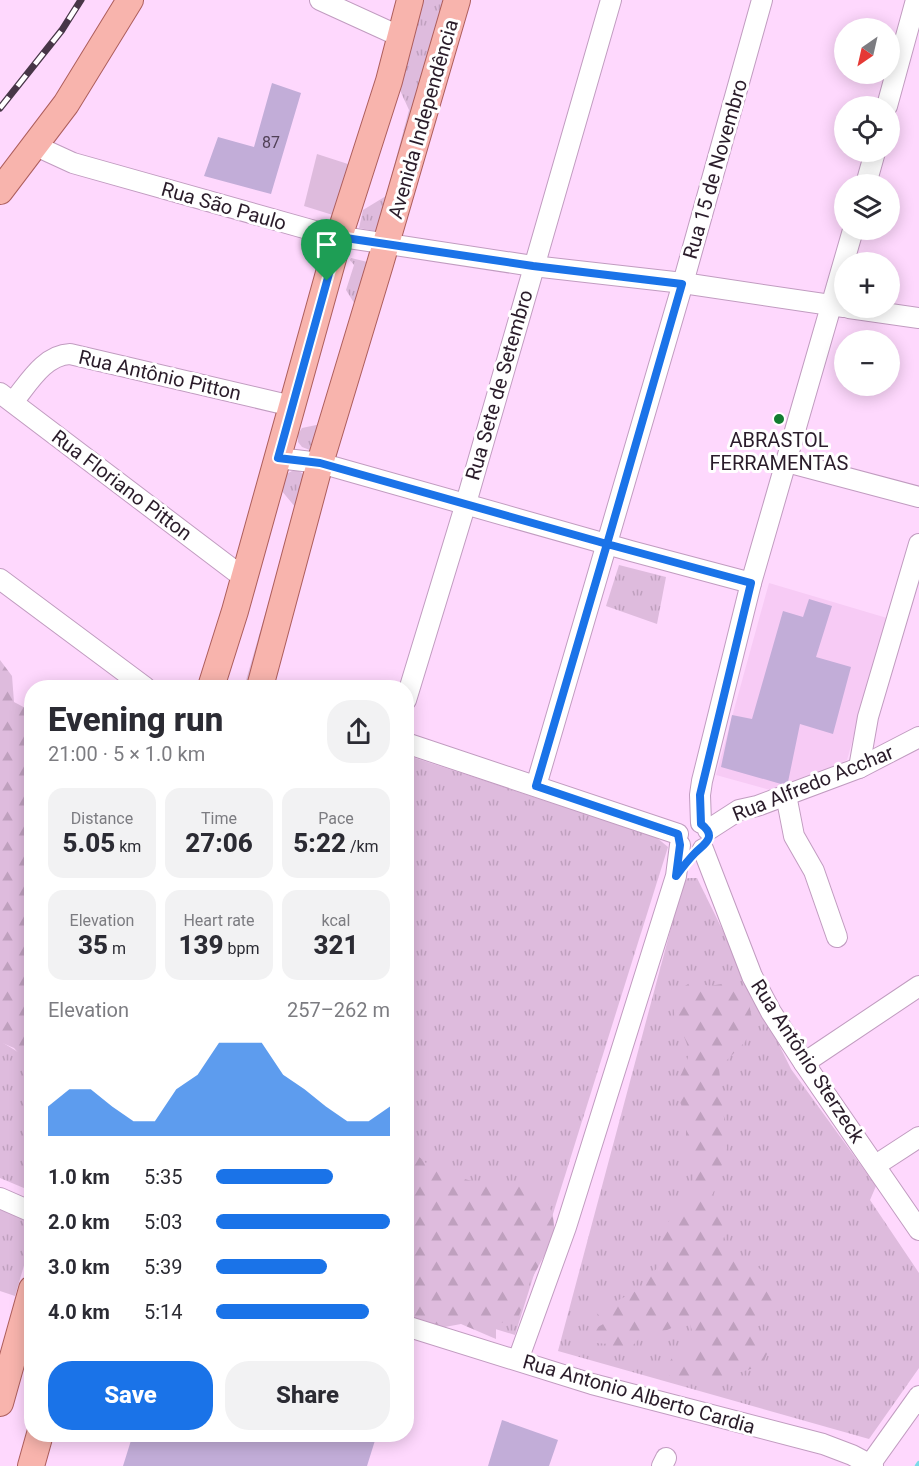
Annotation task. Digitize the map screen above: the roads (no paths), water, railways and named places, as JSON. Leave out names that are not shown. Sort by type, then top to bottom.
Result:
[{"type":"main road","points":[[0,191],[36,146],[83,78],[130,0]]},
{"type":"main road","points":[[213,680],[244,578],[339,237],[389,81],[410,0]]},
{"type":"main road","name":"Avenida Independência","points":[[262,680],[320,463],[457,0]]},
{"type":"main road","points":[[0,1403],[24,1318]]},
{"type":"main road","points":[[31,1466],[38,1442]]},
{"type":"street","points":[[320,0],[399,36]]},
{"type":"street","name":"Rua Sete de Setembro","points":[[412,680],[466,503],[611,0]]},
{"type":"street","name":"Rua 15 de Novembro","points":[[536,786],[762,0]]},
{"type":"street","points":[[890,96],[916,0]]},
{"type":"street","name":"Rua São Paulo","points":[[36,146],[73,163],[339,237],[533,266],[834,305]]},
{"type":"street","name":"Rua São Paulo","points":[[900,315],[919,318]]},
{"type":"street","points":[[518,1360],[566,1227],[676,876],[693,837],[700,795],[751,583],[787,462],[838,318]]},
{"type":"street","name":"Rua Antônio Pitton","points":[[6,398],[50,360],[59,355],[70,354],[292,406]]},
{"type":"street","name":"Rua Floriano Pitton","points":[[6,398],[244,578]]},
{"type":"street","points":[[278,458],[320,463],[751,583]]},
{"type":"street","points":[[787,462],[919,497]]},
{"type":"street","points":[[859,768],[868,717],[919,544]]},
{"type":"street","points":[[0,579],[136,680]]},
{"type":"street","name":"Rua Alfredo Acchar","points":[[693,837],[740,810],[757,806],[859,768],[919,737]]},
{"type":"street","points":[[414,746],[693,837]]},
{"type":"street","points":[[786,795],[794,836],[814,871],[837,937]]},
{"type":"street","name":"Rua Antônio Sterzeck","points":[[693,837],[752,976],[771,1012],[919,1230]]},
{"type":"street","points":[[804,1063],[919,986]]},
{"type":"street","points":[[876,1165],[919,1137]]},
{"type":"street","points":[[0,1198],[24,1208]]},
{"type":"street","name":"Rua Antonio Alberto Cardia","points":[[414,1328],[592,1384],[823,1444],[871,1465]]},
{"type":"street","points":[[871,1465],[919,1396]]},
{"type":"street","points":[[823,1444],[841,1466]]},
{"type":"railway","points":[[0,108],[62,30],[81,0]]},
{"type":"place","name":"ABRASTOL FERRAMENTAS","points":[[779,419]]}]
